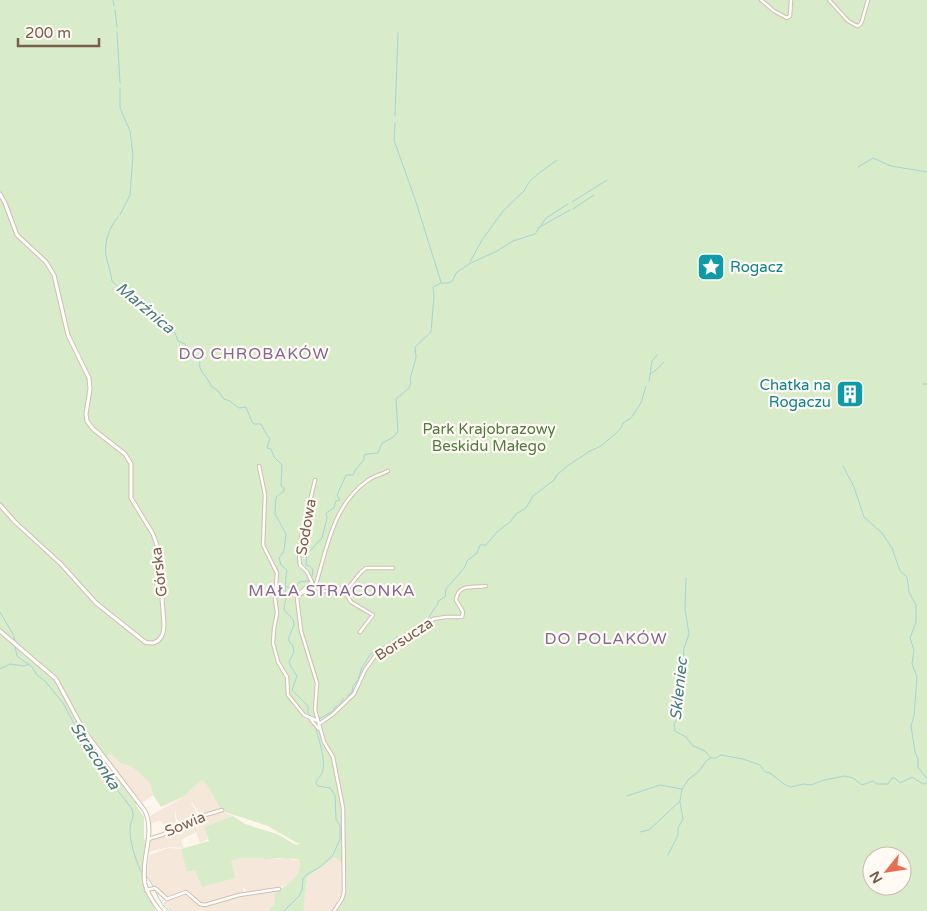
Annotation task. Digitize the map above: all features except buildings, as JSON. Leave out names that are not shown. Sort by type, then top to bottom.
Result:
[{"type":"street","points":[[761,0],[774,11],[787,18],[791,13],[791,0]]},
{"type":"street","points":[[829,0],[848,21],[857,26],[862,21],[868,0]]},
{"type":"street","name":"Górska","points":[[0,194],[17,235],[51,268],[55,278],[68,335],[90,381],[86,414],[87,421],[93,429],[122,452],[130,461],[132,469],[131,498],[153,534],[157,546],[164,624],[164,632],[161,638],[153,643],[145,642],[104,610],[61,564],[14,521],[0,505]]},
{"type":"street","points":[[259,466],[265,495],[263,545],[264,551],[274,566],[277,577],[275,598],[277,613],[273,634],[274,649],[278,662],[287,677],[287,690],[290,699],[299,711],[320,730]]},
{"type":"street","points":[[334,911],[344,892],[343,808],[333,757],[324,742],[314,706],[317,683],[301,632],[297,600],[300,594],[314,587],[339,512],[361,486],[373,477],[388,472]]},
{"type":"street","name":"Sodowa","points":[[300,594],[312,582],[300,563],[300,547],[315,480]]},
{"type":"street","points":[[344,592],[364,569],[370,567],[393,568]]},
{"type":"street","name":"Borsucza","points":[[318,722],[332,715],[354,694],[364,670],[378,652],[410,634],[424,629],[434,619],[462,617],[464,614],[456,600],[459,590],[486,586]]},
{"type":"street","points":[[314,587],[324,591],[344,592],[352,602],[373,615],[360,632]]},
{"type":"street","points":[[0,631],[60,684],[84,731],[144,810],[149,822],[144,878],[146,890],[160,911]]},
{"type":"street","points":[[310,719],[318,722]]},
{"type":"street","name":"Sowia","points":[[148,839],[192,819],[222,810]]},
{"type":"street","points":[[146,890],[153,888],[167,900],[186,892],[204,905],[279,888]]},
{"type":"shaded area","points":[[110,753],[120,763],[131,766],[146,779],[152,785],[153,795],[142,803],[105,756]]},
{"type":"shaded area","points":[[202,780],[219,796],[222,809],[201,816],[192,802],[198,815],[197,817],[181,824],[177,819],[175,810],[175,818],[178,825],[168,831],[160,820],[151,824],[150,817],[153,814],[187,795]]},
{"type":"shaded area","points":[[221,811],[233,816],[205,827],[208,839],[200,843],[196,832],[181,840],[184,848],[169,847],[149,852],[150,841],[200,817]]},
{"type":"shaded area","points":[[169,848],[181,849],[188,872],[242,858],[263,858],[264,860],[288,858],[293,860],[299,859],[301,863],[293,881],[284,886],[249,893],[243,888],[243,894],[206,905],[184,890],[168,899],[146,875],[149,855]]},
{"type":"shaded area","points":[[342,856],[343,890],[333,911],[304,911],[303,899],[307,877],[333,857]]},
{"type":"shaded area","points":[[276,890],[274,904],[269,911],[170,911],[163,903],[185,893],[201,905],[206,906],[240,896]]},
{"type":"green space","name":"Park Krajobrazowy Beskidu Małego","points":[[0,0],[927,0],[927,911],[336,911],[345,893],[345,865],[335,857],[307,877],[304,911],[269,911],[274,904],[276,890],[290,883],[297,874],[300,864],[299,859],[276,858],[264,860],[263,858],[242,858],[231,861],[235,878],[202,887],[195,870],[187,872],[181,849],[209,841],[204,827],[233,816],[245,824],[277,834],[296,845],[301,843],[297,843],[268,826],[222,811],[202,780],[187,795],[161,807],[153,795],[151,785],[146,779],[131,766],[120,763],[111,754],[105,756],[94,743],[90,742],[138,804],[136,805],[144,817],[144,840],[146,840],[142,876],[144,889],[156,911],[0,911]]},
{"type":"waterway","points":[[113,0],[114,6]]},
{"type":"waterway","points":[[115,10],[117,27]]},
{"type":"waterway","points":[[117,32],[120,83]]},
{"type":"waterway","points":[[395,116],[398,33]]},
{"type":"waterway","points":[[120,88],[120,108],[130,131],[133,155],[130,195],[120,215]]},
{"type":"waterway","points":[[395,123],[394,140],[441,282]]},
{"type":"waterway","points":[[858,167],[873,158],[891,166],[927,172]]},
{"type":"waterway","points":[[470,262],[482,240],[503,211],[524,191],[529,182],[557,160]]},
{"type":"waterway","points":[[572,202],[607,180]]},
{"type":"waterway","points":[[573,209],[594,195]]},
{"type":"waterway","points":[[287,587],[296,588],[299,582],[308,581],[312,577],[313,570],[310,566],[306,565],[307,554],[322,538],[327,518],[326,513],[334,508],[336,501],[340,500],[337,495],[346,475],[353,475],[364,460],[364,455],[378,453],[382,443],[392,438],[398,432],[396,399],[409,388],[411,383],[410,379],[416,358],[415,347],[431,332],[433,287],[441,283],[449,283],[453,280],[456,273],[469,264],[513,241],[535,234],[546,218],[568,204]]},
{"type":"waterway","points":[[538,228],[570,210]]},
{"type":"waterway","name":"Marźnica","points":[[118,217],[110,230],[106,246],[106,256],[112,281],[146,305],[155,316],[174,332],[178,341],[185,344],[187,351],[197,355],[201,370],[211,386],[224,399],[239,408],[246,407],[252,422],[254,424],[261,424],[270,438],[267,448],[271,449],[274,457],[282,465],[281,486],[284,488],[284,491],[276,497],[275,514],[286,534],[284,551],[279,558],[281,565],[287,570],[284,610],[293,619],[294,625],[289,637],[294,652],[289,662],[297,676],[292,690],[308,706],[308,713],[312,717]]},
{"type":"waterway","points":[[649,381],[652,361],[657,355]]},
{"type":"waterway","points":[[650,374],[664,362]]},
{"type":"waterway","points":[[347,696],[352,692],[362,667],[370,655],[375,650],[389,644],[396,637],[401,637],[424,625],[438,601],[445,597],[446,589],[465,567],[467,561],[477,553],[480,545],[486,545],[516,514],[526,508],[533,496],[554,480],[566,467],[601,446],[615,434],[623,423],[631,418],[641,403],[646,386]]},
{"type":"waterway","points":[[843,466],[854,487],[864,517],[882,533],[892,548],[900,571],[907,577],[909,592],[916,605],[916,622],[910,638],[914,650],[912,664],[917,677],[914,716],[911,726],[918,767],[927,779]]},
{"type":"waterway","name":"Skleniec","points":[[686,578],[685,609],[689,634],[684,648],[680,694],[676,706],[677,719],[674,725],[675,731],[686,737],[693,746],[705,751],[711,758],[721,755],[743,759],[760,765],[765,772],[770,773],[790,787],[804,784],[811,785],[824,780],[845,776],[853,778],[862,785],[873,781],[877,784],[888,784],[892,778],[895,778],[900,783],[912,777],[923,784],[927,783]]},
{"type":"waterway","name":"Straconka","points":[[0,612],[14,636],[15,642]]},
{"type":"waterway","name":"Straconka","points":[[15,646],[17,656],[32,667],[63,703],[79,733],[95,751],[97,763],[132,809],[130,833],[136,859],[142,873]]},
{"type":"waterway","points":[[0,669],[10,664],[24,666],[29,664]]},
{"type":"waterway","points":[[319,719],[333,711],[344,698]]},
{"type":"waterway","name":"Marźnica","points":[[284,911],[299,896],[302,890],[303,879],[306,875],[320,867],[333,855],[340,839],[340,826],[336,819],[335,795],[330,788],[316,784],[323,768],[322,750],[316,728]]},
{"type":"waterway","points":[[640,832],[649,830],[680,801],[682,789],[688,780],[711,758]]},
{"type":"waterway","points":[[627,796],[660,785],[682,789]]},
{"type":"waterway","points":[[668,855],[678,835],[678,828],[683,819],[680,802]]},
{"type":"waterway","name":"Straconka","points":[[146,876],[169,911]]},
{"type":"place","name":"Rogacz","points":[[711,267]]},
{"type":"place","name":"Chatka na Rogaczu","points":[[850,394]]},
{"type":"district","name":"DO CHROBAKÓW","points":[[254,354]]},
{"type":"district","name":"MAŁA STRACONKA","points":[[332,591]]},
{"type":"district","name":"DO POLAKÓW","points":[[606,639]]}]
